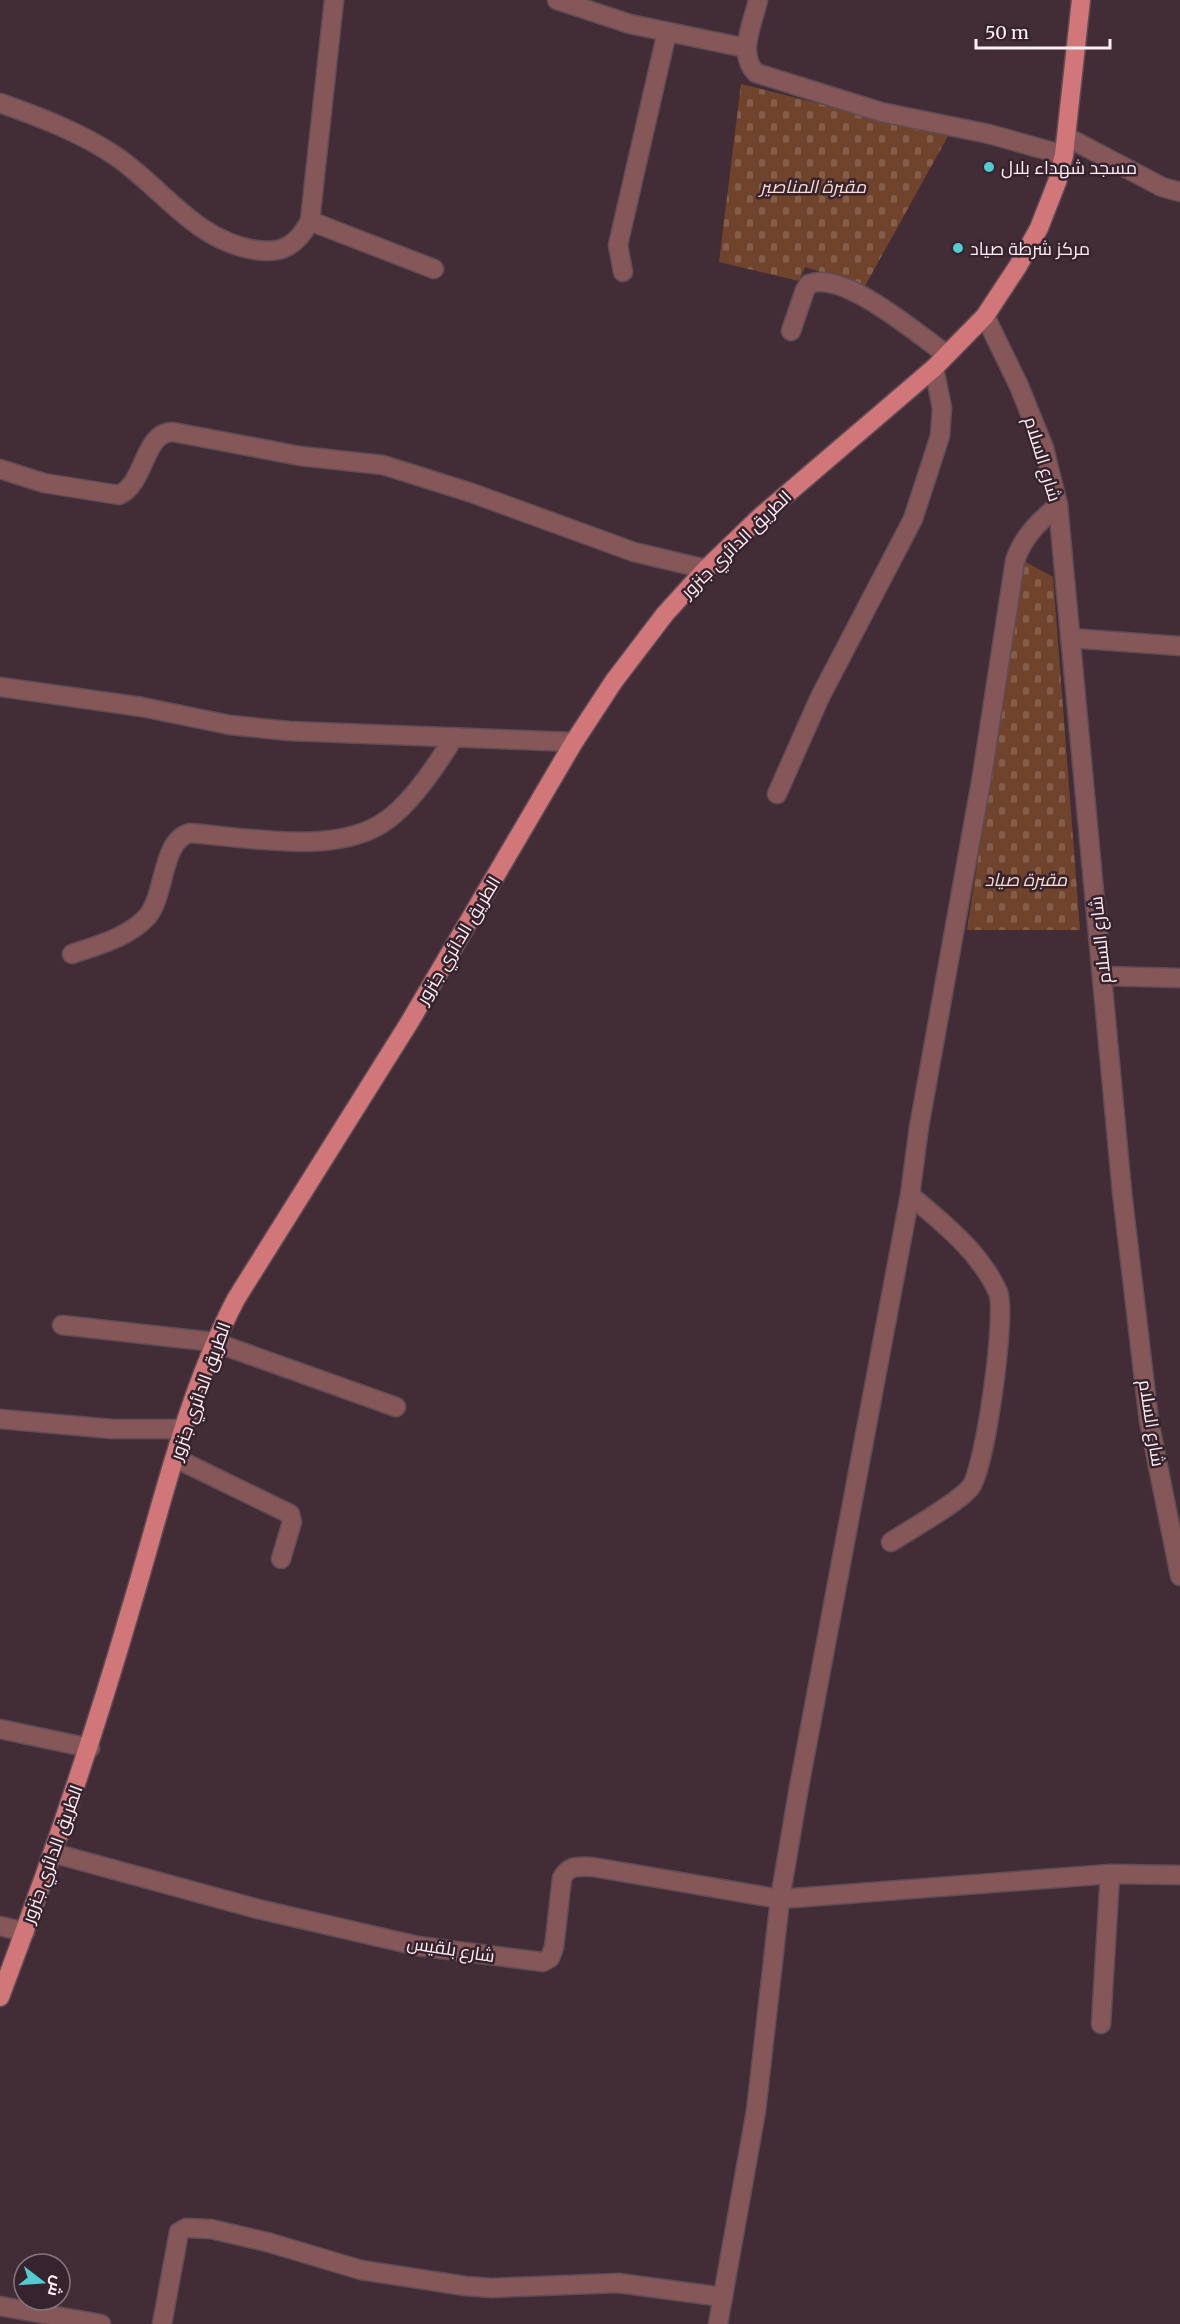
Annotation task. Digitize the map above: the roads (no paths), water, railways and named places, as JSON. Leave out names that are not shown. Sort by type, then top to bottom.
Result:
[{"type":"main road","name":"الطريق الدائري جنزور","points":[[0,1997],[90,1748],[184,1429],[214,1342],[236,1299],[459,941],[574,742],[614,681],[665,614],[706,569],[768,510],[933,368],[985,316],[1018,266],[1039,228],[1057,182],[1065,146],[1081,0]]},
{"type":"street","points":[[0,103],[57,125],[116,156],[197,225],[237,248],[270,252],[291,247],[303,235],[310,221],[334,0]]},
{"type":"street","points":[[557,0],[630,24],[746,48]]},
{"type":"street","points":[[758,0],[746,48],[746,60],[752,69],[772,80],[881,112],[989,134],[1065,146],[1162,187],[1180,192]]},
{"type":"street","points":[[623,272],[618,245],[667,32]]},
{"type":"street","points":[[310,221],[434,269]]},
{"type":"street","points":[[791,332],[809,284],[825,281],[854,291],[946,354]]},
{"type":"street","name":"شارع السلام","points":[[985,316],[1019,386],[1044,448],[1058,505],[1122,1192],[1149,1421],[1180,1576]]},
{"type":"street","points":[[777,794],[820,697],[913,519],[941,429],[942,408],[933,368]]},
{"type":"street","points":[[0,469],[44,483],[119,495],[133,485],[155,440],[166,432],[173,432],[300,456],[383,465],[472,493],[634,552],[706,569]]},
{"type":"street","points":[[718,2324],[756,2111],[780,1899],[846,1530],[910,1196],[919,1127],[982,776],[1015,561],[1020,545],[1030,531],[1058,505]]},
{"type":"street","points":[[1070,638],[1180,646]]},
{"type":"street","points":[[0,687],[142,706],[230,725],[330,734],[574,742]]},
{"type":"street","points":[[72,954],[121,937],[149,915],[174,844],[183,834],[270,841],[340,839],[364,832],[381,824],[401,806],[439,763],[454,737]]},
{"type":"street","points":[[1103,976],[1180,978]]},
{"type":"street","points":[[891,1542],[970,1487],[979,1470],[986,1440],[1001,1319],[1000,1295],[988,1272],[940,1221],[910,1196]]},
{"type":"street","points":[[62,1325],[214,1342],[396,1407]]},
{"type":"street","points":[[0,1419],[112,1429],[184,1429]]},
{"type":"street","points":[[175,1458],[290,1514],[292,1522],[281,1559]]},
{"type":"street","points":[[0,1729],[90,1748]]},
{"type":"street","name":"شارع بلقيس","points":[[53,1854],[258,1910],[407,1943],[543,1962],[550,1958],[554,1947],[562,1878],[567,1869],[573,1867],[593,1867],[780,1899]]},
{"type":"street","points":[[780,1899],[1110,1874],[1180,1875]]},
{"type":"street","points":[[1101,2024],[1110,1874]]},
{"type":"street","points":[[0,1926],[25,1932]]},
{"type":"street","points":[[162,2324],[179,2232],[196,2228],[267,2242],[361,2270],[465,2286],[618,2283],[723,2297]]},
{"type":"street","points":[[0,2306],[101,2324]]},
{"type":"place","name":"مسجد شهداء بلال","points":[[989,167]]},
{"type":"place","name":"مركز شرطة صياد","points":[[958,248]]},
{"type":"park label","name":"مقبرة المناصير","points":[[813,186]]},
{"type":"park label","name":"مقبرة صياد","points":[[1026,879]]}]
